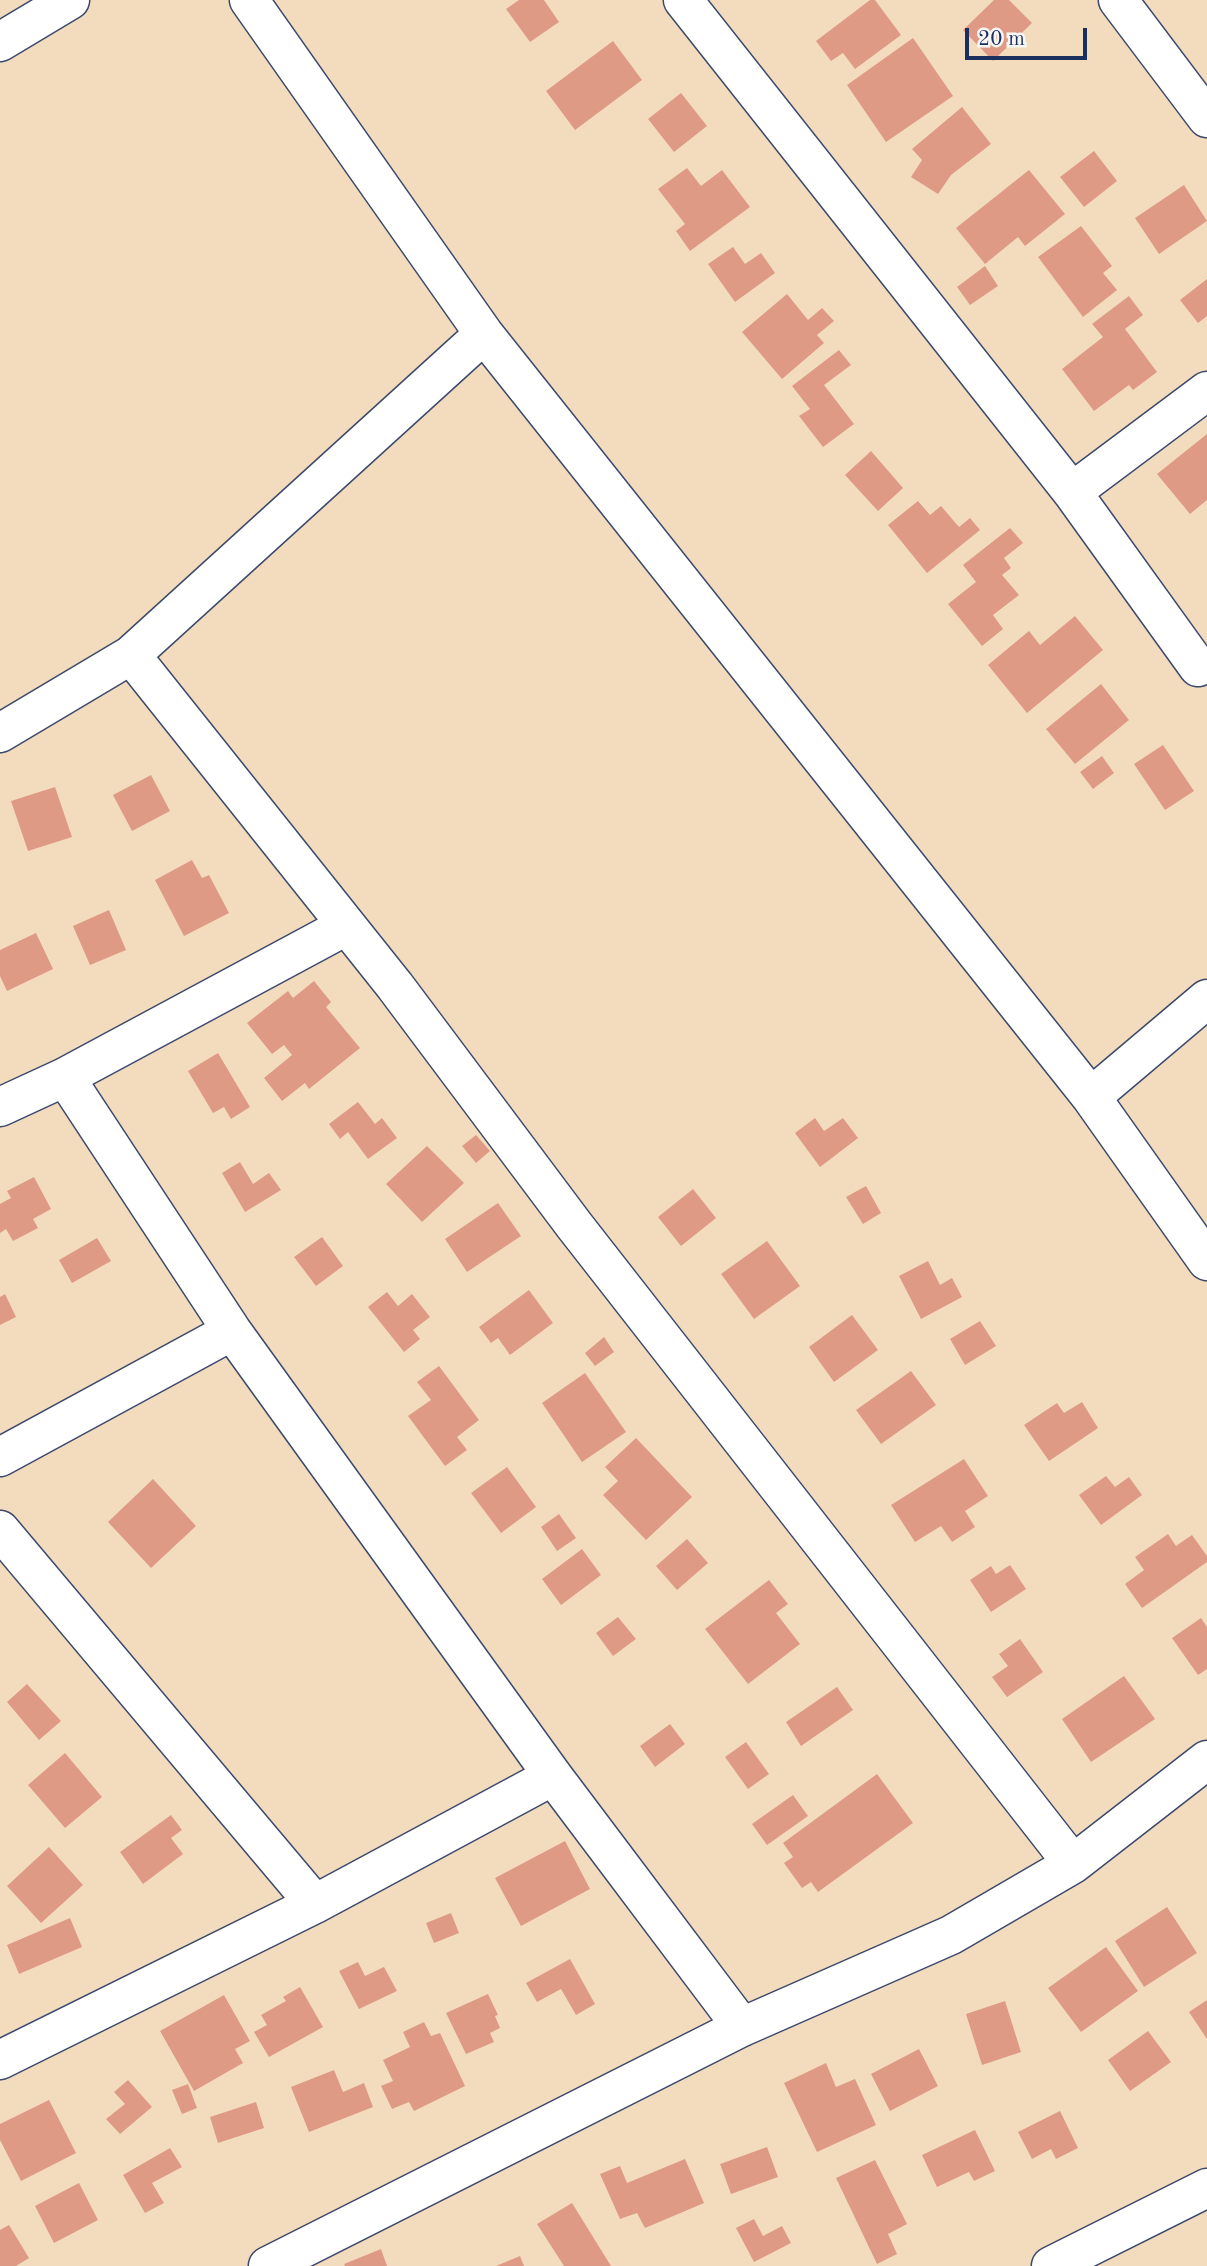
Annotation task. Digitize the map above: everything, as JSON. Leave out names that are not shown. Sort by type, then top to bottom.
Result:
[{"type":"street","points":[[0,42],[71,0]]},
{"type":"street","points":[[249,0],[484,334],[1091,1097],[1207,1261]]},
{"type":"street","points":[[683,0],[1072,492],[1198,667]]},
{"type":"street","points":[[1118,0],[1207,118]]},
{"type":"street","points":[[0,733],[131,655],[484,334]]},
{"type":"street","points":[[1072,492],[1207,391]]},
{"type":"street","points":[[131,655],[395,986],[574,1225],[1073,1864]]},
{"type":"street","points":[[0,1107],[65,1077],[346,926]]},
{"type":"street","points":[[1091,1097],[1207,999]]},
{"type":"street","points":[[65,1077],[232,1331],[554,1776],[742,2027]]},
{"type":"street","points":[[0,1457],[232,1331]]},
{"type":"street","points":[[0,1530],[315,1903]]},
{"type":"street","points":[[268,2266],[742,2027],[951,1935],[1073,1864],[1207,1760]]},
{"type":"street","points":[[1,2058],[315,1903],[554,1776]]},
{"type":"street","points":[[1051,2266],[1207,2188]]},
{"type":"building","points":[[519,0],[544,0],[559,22],[530,42],[506,9]]},
{"type":"building","points":[[870,0],[875,0],[901,35],[855,69],[843,53],[831,61],[816,41]]},
{"type":"building","points":[[994,0],[1009,0],[1032,23],[993,61],[963,30]]},
{"type":"building","points":[[913,38],[953,96],[886,142],[847,85]]},
{"type":"building","points":[[613,41],[642,80],[575,130],[546,91]]},
{"type":"building","points":[[681,93],[707,126],[674,152],[648,119]]},
{"type":"building","points":[[962,107],[991,144],[951,175],[938,194],[911,177],[922,160],[912,149]]},
{"type":"building","points":[[1094,151],[1117,181],[1084,207],[1060,177]]},
{"type":"building","points":[[687,168],[701,186],[722,170],[750,207],[690,251],[676,231],[685,224],[658,189]]},
{"type":"building","points":[[1029,170],[1065,214],[1025,246],[1018,237],[985,264],[956,228]]},
{"type":"building","points":[[1184,185],[1207,221],[1159,254],[1135,218]]},
{"type":"building","points":[[1081,226],[1112,266],[1103,273],[1117,290],[1083,317],[1038,257]]},
{"type":"building","points":[[733,247],[745,264],[761,253],[775,273],[735,302],[708,264]]},
{"type":"building","points":[[985,266],[998,286],[970,305],[957,287]]},
{"type":"building","points":[[1207,279],[1207,316],[1198,323],[1180,300]]},
{"type":"building","points":[[787,294],[808,320],[822,308],[834,321],[817,335],[824,343],[782,379],[742,332]]},
{"type":"building","points":[[1129,296],[1143,315],[1125,329],[1157,372],[1133,390],[1129,385],[1094,411],[1062,369],[1103,337],[1092,324]]},
{"type":"building","points":[[839,350],[851,365],[824,385],[854,424],[823,447],[799,416],[810,409],[792,386]]},
{"type":"building","points":[[1207,434],[1207,500],[1190,514],[1157,474]]},
{"type":"building","points":[[871,451],[903,488],[878,511],[845,475]]},
{"type":"building","points":[[918,501],[930,515],[941,506],[959,527],[970,518],[980,530],[927,573],[888,525]]},
{"type":"building","points":[[1010,528],[1023,543],[1004,558],[1011,568],[1002,575],[1019,595],[993,615],[1003,629],[982,646],[948,604],[976,582],[963,565]]},
{"type":"building","points":[[1075,616],[1103,650],[1027,713],[988,665],[1029,631],[1040,645]]},
{"type":"building","points":[[1101,684],[1129,720],[1075,764],[1046,729]]},
{"type":"building","points":[[1163,745],[1194,791],[1165,810],[1134,764]]},
{"type":"building","points":[[1102,756],[1114,773],[1093,789],[1080,772]]},
{"type":"building","points":[[151,775],[170,811],[132,831],[113,795]]},
{"type":"building","points":[[55,787],[72,837],[28,851],[11,801]]},
{"type":"building","points":[[192,860],[202,878],[209,875],[229,913],[184,936],[155,880]]},
{"type":"building","points":[[109,910],[126,950],[90,965],[73,926]]},
{"type":"building","points":[[36,933],[53,969],[7,991],[0,976],[0,950]]},
{"type":"building","points":[[314,981],[331,1002],[326,1007],[360,1048],[309,1089],[305,1083],[282,1101],[264,1078],[292,1055],[284,1045],[272,1054],[247,1023],[288,991],[293,998]]},
{"type":"building","points":[[218,1053],[250,1107],[231,1119],[224,1107],[213,1113],[188,1071]]},
{"type":"building","points":[[358,1102],[375,1124],[382,1118],[397,1138],[368,1159],[348,1132],[340,1139],[329,1124]]},
{"type":"building","points":[[815,1118],[824,1131],[843,1118],[858,1138],[820,1167],[795,1133]]},
{"type":"building","points":[[476,1135],[490,1151],[476,1163],[462,1146]]},
{"type":"building","points":[[427,1146],[464,1183],[422,1222],[386,1184]]},
{"type":"building","points":[[240,1162],[253,1184],[269,1173],[281,1190],[245,1212],[222,1173]]},
{"type":"building","points":[[34,1177],[51,1209],[33,1219],[38,1228],[13,1241],[6,1229],[0,1233],[0,1204],[11,1198],[7,1191]]},
{"type":"building","points":[[866,1186],[881,1213],[863,1224],[846,1197]]},
{"type":"building","points":[[693,1189],[716,1218],[681,1246],[658,1217]]},
{"type":"building","points":[[498,1203],[521,1236],[467,1272],[445,1239]]},
{"type":"building","points":[[322,1237],[343,1266],[316,1286],[294,1257]]},
{"type":"building","points":[[97,1238],[111,1261],[72,1283],[59,1260]]},
{"type":"building","points":[[767,1241],[800,1286],[754,1319],[721,1274]]},
{"type":"building","points":[[928,1261],[940,1285],[952,1278],[962,1297],[921,1319],[899,1276]]},
{"type":"building","points":[[529,1290],[553,1323],[510,1355],[498,1338],[491,1343],[479,1327]]},
{"type":"building","points":[[387,1292],[398,1306],[412,1294],[430,1317],[413,1330],[420,1339],[404,1352],[368,1307]]},
{"type":"building","points":[[5,1294],[16,1317],[0,1325],[0,1297]]},
{"type":"building","points":[[852,1315],[878,1350],[834,1382],[809,1347]]},
{"type":"building","points":[[980,1321],[996,1346],[965,1365],[950,1339]]},
{"type":"building","points":[[604,1337],[614,1352],[595,1366],[585,1353]]},
{"type":"building","points":[[439,1366],[479,1420],[457,1437],[467,1450],[445,1466],[408,1416],[431,1400],[417,1382]]},
{"type":"building","points":[[911,1371],[936,1405],[881,1444],[856,1410]]},
{"type":"building","points":[[585,1373],[626,1432],[582,1462],[542,1403]]},
{"type":"building","points":[[1082,1402],[1098,1428],[1049,1461],[1024,1425],[1057,1403],[1064,1413]]},
{"type":"building","points":[[636,1438],[692,1497],[646,1540],[603,1495],[618,1481],[605,1467]]},
{"type":"building","points":[[964,1459],[988,1496],[965,1511],[975,1527],[952,1542],[941,1526],[915,1542],[891,1505]]},
{"type":"building","points":[[507,1467],[536,1507],[501,1533],[471,1493]]},
{"type":"building","points":[[1106,1476],[1115,1487],[1129,1477],[1142,1495],[1101,1525],[1079,1495]]},
{"type":"building","points":[[153,1479],[196,1526],[151,1568],[108,1522]]},
{"type":"building","points":[[559,1514],[576,1538],[557,1551],[541,1527]]},
{"type":"building","points":[[1168,1534],[1176,1546],[1192,1535],[1207,1556],[1207,1562],[1142,1608],[1125,1584],[1144,1570],[1135,1557]]},
{"type":"building","points":[[687,1539],[708,1563],[677,1590],[656,1566]]},
{"type":"building","points":[[582,1549],[601,1575],[561,1605],[542,1579]]},
{"type":"building","points":[[1010,1565],[1026,1589],[991,1612],[970,1580],[991,1566],[996,1574]]},
{"type":"building","points":[[769,1580],[788,1604],[776,1613],[800,1644],[748,1684],[705,1629]]},
{"type":"building","points":[[618,1617],[636,1639],[613,1656],[596,1633]]},
{"type":"building","points":[[1201,1618],[1207,1627],[1207,1669],[1198,1675],[1172,1638]]},
{"type":"building","points":[[1020,1639],[1043,1672],[1007,1697],[992,1677],[1008,1666],[999,1654]]},
{"type":"building","points":[[1124,1676],[1155,1719],[1091,1762],[1062,1719]]},
{"type":"building","points":[[27,1684],[61,1721],[39,1740],[7,1702]]},
{"type":"building","points":[[837,1687],[853,1710],[801,1746],[786,1722]]},
{"type":"building","points":[[670,1724],[685,1744],[655,1767],[640,1746]]},
{"type":"building","points":[[746,1742],[769,1774],[748,1789],[725,1757]]},
{"type":"building","points":[[65,1753],[102,1797],[65,1828],[28,1785]]},
{"type":"building","points":[[877,1774],[913,1823],[818,1892],[811,1882],[802,1888],[784,1863],[793,1857],[783,1843]]},
{"type":"building","points":[[793,1795],[808,1816],[767,1845],[752,1824]]},
{"type":"building","points":[[171,1815],[182,1830],[171,1838],[183,1854],[143,1884],[120,1852]]},
{"type":"building","points":[[565,1841],[590,1889],[521,1926],[495,1878]]},
{"type":"building","points":[[49,1847],[83,1885],[41,1923],[7,1886]]},
{"type":"building","points":[[1167,1907],[1197,1953],[1144,1987],[1115,1941]]},
{"type":"building","points":[[451,1913],[459,1933],[434,1943],[426,1923]]},
{"type":"building","points":[[70,1918],[82,1947],[19,1974],[7,1945]]},
{"type":"building","points":[[1106,1947],[1138,1991],[1081,2032],[1048,1988]]},
{"type":"building","points":[[570,1959],[595,2004],[576,2015],[561,1989],[537,2002],[526,1983]]},
{"type":"building","points":[[358,1962],[365,1976],[384,1967],[397,1991],[359,2009],[339,1971]]},
{"type":"building","points":[[300,1987],[323,2027],[269,2057],[254,2032],[267,2025],[261,2015],[286,2001],[283,1997]]},
{"type":"building","points":[[488,1994],[498,2015],[495,2016],[500,2028],[490,2033],[494,2042],[466,2054],[446,2013]]},
{"type":"building","points":[[224,1995],[250,2041],[235,2049],[243,2063],[194,2091],[160,2031]]},
{"type":"building","points":[[1207,2000],[1207,2039],[1189,2012]]},
{"type":"building","points":[[1005,2001],[1021,2052],[982,2065],[966,2014]]},
{"type":"building","points":[[424,2022],[431,2036],[440,2033],[465,2086],[414,2111],[409,2102],[392,2109],[381,2086],[393,2081],[383,2060],[410,2047],[403,2032]]},
{"type":"building","points":[[1148,2031],[1171,2062],[1130,2091],[1108,2060]]},
{"type":"building","points":[[919,2049],[938,2086],[890,2111],[871,2074]]},
{"type":"building","points":[[826,2063],[836,2087],[855,2079],[876,2125],[817,2152],[784,2083]]},
{"type":"building","points":[[334,2070],[343,2092],[364,2083],[373,2107],[309,2132],[291,2087]]},
{"type":"building","points":[[128,2080],[152,2107],[120,2134],[106,2119],[125,2104],[114,2092]]},
{"type":"building","points":[[188,2084],[197,2108],[182,2114],[172,2090]]},
{"type":"building","points":[[49,2100],[76,2153],[21,2181],[0,2140],[0,2124]]},
{"type":"building","points":[[256,2102],[264,2128],[218,2143],[210,2117]]},
{"type":"building","points":[[1060,2111],[1078,2148],[1056,2159],[1051,2149],[1032,2159],[1018,2132]]},
{"type":"building","points":[[975,2130],[995,2171],[974,2181],[969,2172],[937,2187],[922,2155]]},
{"type":"building","points":[[767,2147],[778,2177],[731,2194],[720,2164]]},
{"type":"building","points":[[170,2148],[182,2167],[152,2183],[164,2203],[145,2213],[123,2175]]},
{"type":"building","points":[[685,2159],[704,2203],[645,2228],[637,2213],[620,2219],[600,2174],[620,2166],[627,2183]]},
{"type":"building","points":[[875,2160],[907,2224],[888,2234],[897,2254],[877,2264],[836,2178]]},
{"type":"building","points":[[79,2183],[98,2220],[54,2243],[35,2206]]},
{"type":"building","points":[[572,2203],[611,2266],[564,2266],[537,2224]]},
{"type":"building","points":[[754,2219],[763,2236],[782,2226],[791,2243],[754,2262],[736,2228]]},
{"type":"building","points":[[9,2225],[29,2258],[16,2266],[0,2266],[0,2230]]},
{"type":"building","points":[[381,2249],[387,2266],[344,2264]]},
{"type":"building","points":[[520,2256],[524,2266],[496,2266]]}]
